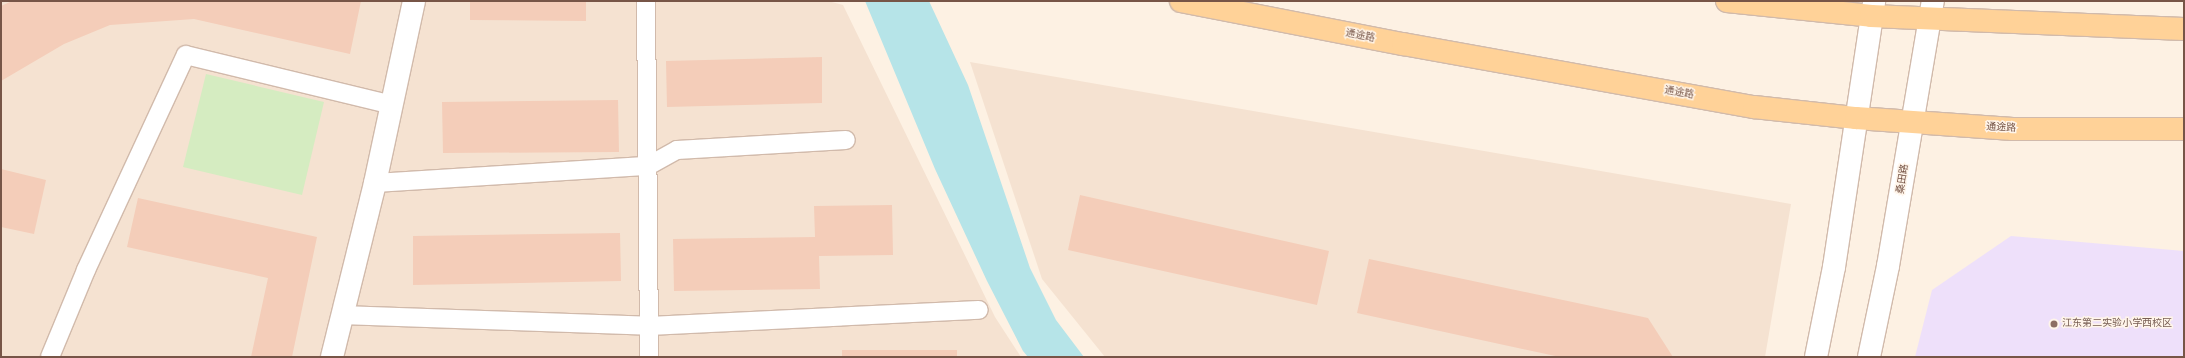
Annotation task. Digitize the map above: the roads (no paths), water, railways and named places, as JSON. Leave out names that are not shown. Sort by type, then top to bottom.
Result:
[{"type":"main road","points":[[332,357],[341,315],[375,183],[414,1]]},
{"type":"main road","name":"通途路","points":[[1181,1],[1403,44],[1754,107],[1856,118],[2013,129],[2184,129]]},
{"type":"main road","points":[[1727,1],[1931,10],[2184,28]]},
{"type":"main road","points":[[1816,357],[1834,267],[1872,8]]},
{"type":"main road","name":"桑田路","points":[[1869,357],[1888,266],[1931,10]]},
{"type":"lane","points":[[646,1],[649,357]]},
{"type":"lane","points":[[50,357],[86,270],[186,54],[392,105]]},
{"type":"lane","points":[[375,183],[648,166],[677,150],[846,140]]},
{"type":"lane","points":[[341,315],[649,326],[979,310]]},
{"type":"water","points":[[865,1],[929,1],[968,85],[1030,268],[1056,320],[1084,357],[1028,357],[1023,351],[987,281],[935,169]]},
{"type":"place","name":"江东第二实验小学西校区","points":[[2054,324]]}]
